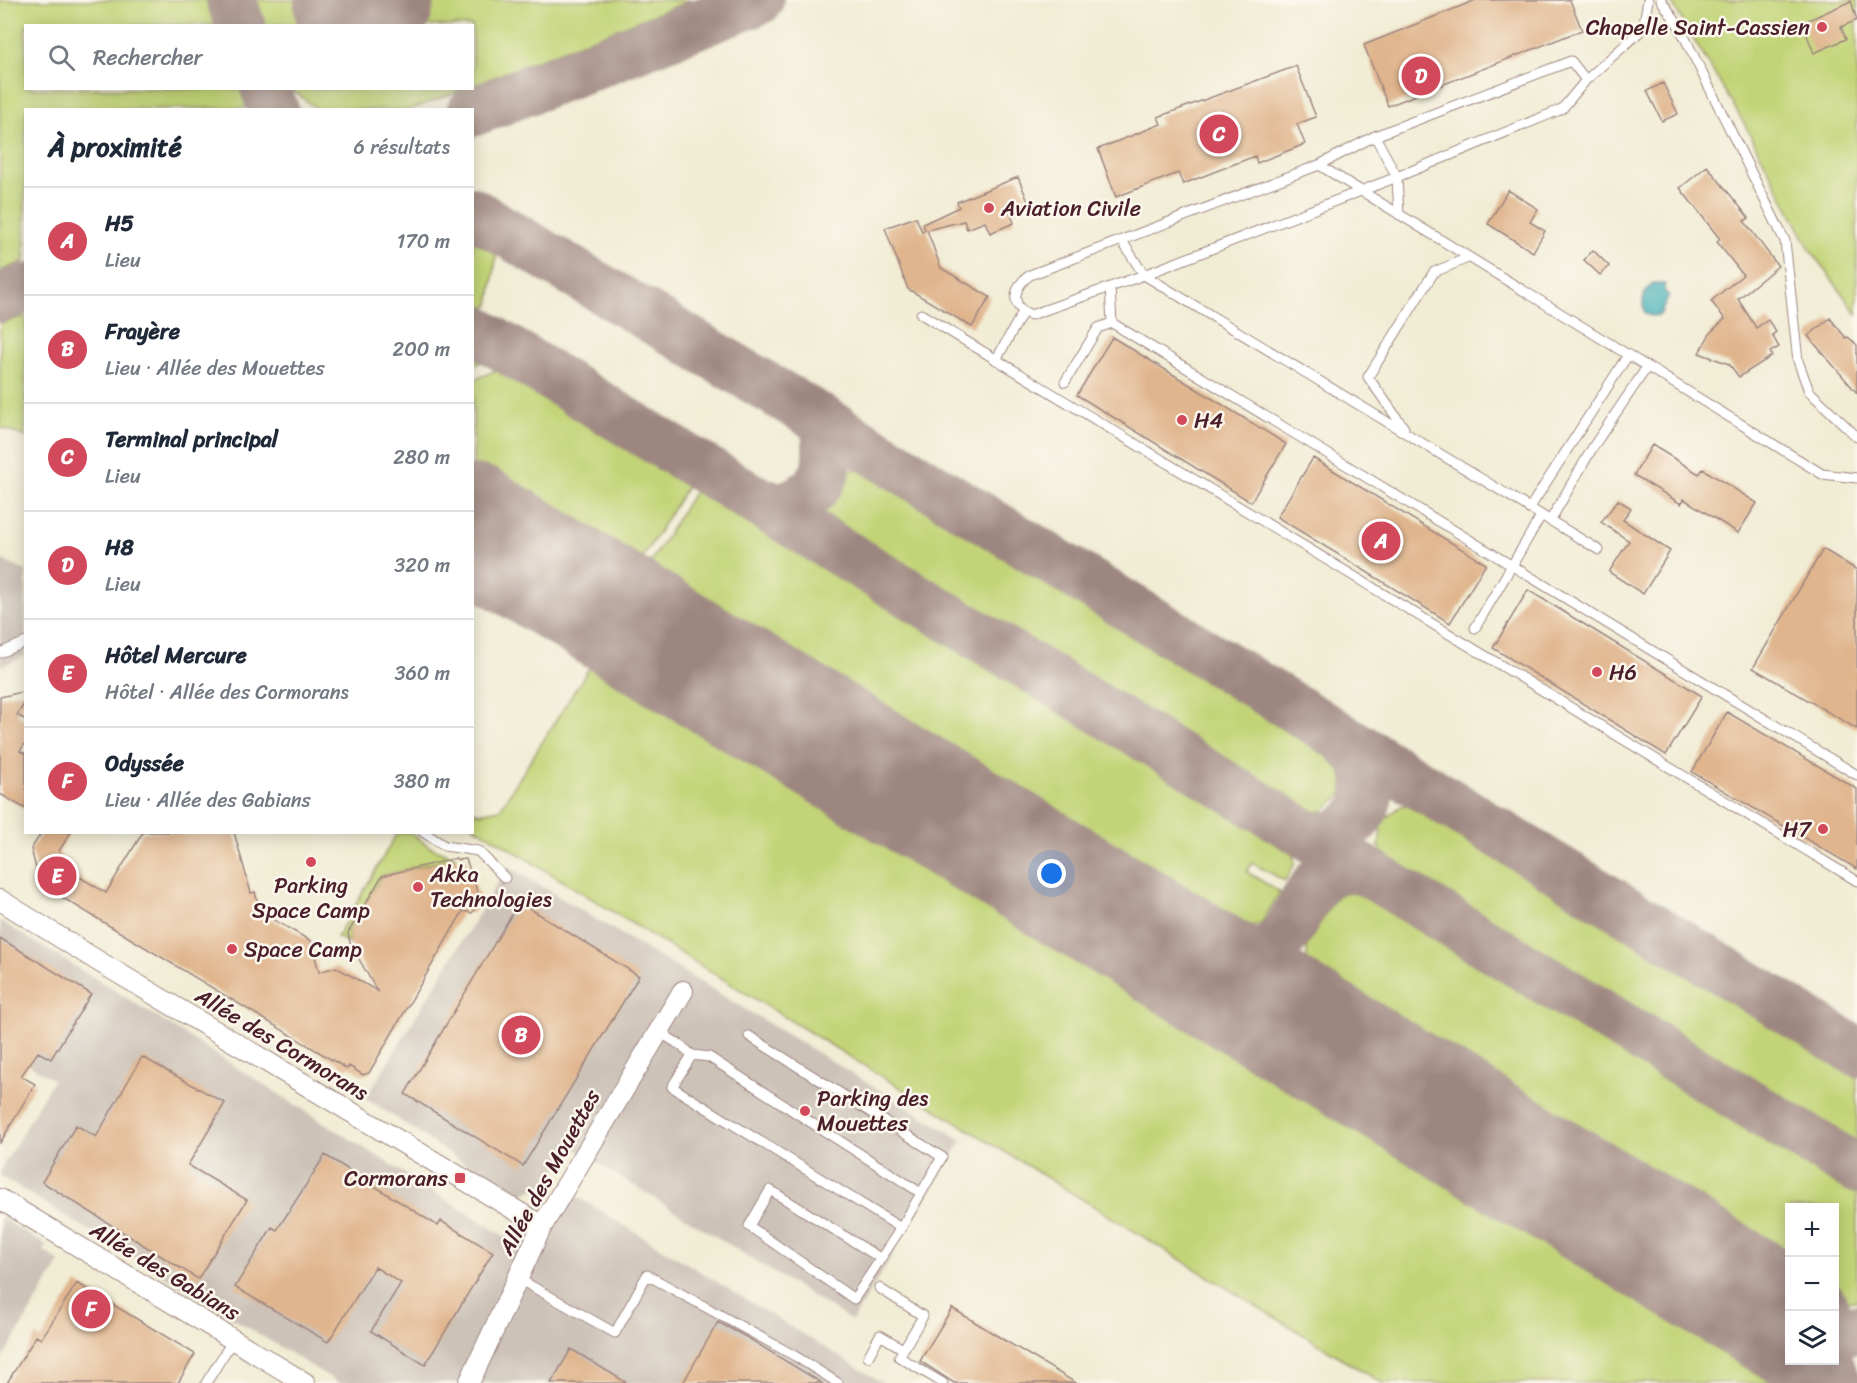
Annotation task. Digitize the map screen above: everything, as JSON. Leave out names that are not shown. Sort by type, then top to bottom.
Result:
[{"type":"street","name":"Allée des Cormorans","points":[[0,900],[542,1226]]},
{"type":"street","name":"Allée des Mouettes","points":[[470,1383],[542,1226],[683,991]]},
{"type":"street","name":"Allée des Gabians","points":[[0,1199],[305,1383]]},
{"type":"lane","points":[[1586,80],[1571,62],[1375,136],[1319,165],[1030,275],[1020,282],[1015,293],[1016,304],[1023,312],[1031,315],[1144,275],[1397,177],[1562,109],[1586,80],[1643,29],[1648,0]]},
{"type":"lane","points":[[1661,0],[1679,26],[1785,241],[1798,361],[1809,392],[1857,438]]},
{"type":"lane","points":[[1375,136],[1397,177],[1399,215]]},
{"type":"lane","points":[[1319,165],[1822,474],[1857,478]]},
{"type":"lane","points":[[1122,241],[1144,275],[1599,550]]},
{"type":"lane","points":[[1407,433],[1368,377],[1434,273],[1468,258]]},
{"type":"lane","points":[[1110,287],[1112,323]]},
{"type":"lane","points":[[996,360],[1023,312]]},
{"type":"lane","points":[[921,314],[1857,881]]},
{"type":"lane","points":[[1065,382],[1098,328],[1112,323]]},
{"type":"lane","points":[[1112,323],[1857,775]]},
{"type":"lane","points":[[1529,509],[1628,355]]},
{"type":"lane","points":[[1475,628],[1511,564],[1545,518],[1647,367]]},
{"type":"lane","points":[[0,653],[24,643]]},
{"type":"lane","points":[[426,834],[445,846],[478,851],[505,878]]},
{"type":"lane","points":[[658,1030],[692,1055],[709,1057],[921,1193]]},
{"type":"lane","points":[[749,1036],[942,1157],[901,1228],[854,1299],[749,1226],[770,1190],[880,1258]]},
{"type":"lane","points":[[692,1055],[672,1087],[901,1228]]},
{"type":"lane","points":[[517,1278],[615,1333],[647,1275],[795,1356],[838,1383]]},
{"type":"lane","points":[[879,1288],[923,1316],[899,1357],[943,1383]]},
{"type":"lane","points":[[868,1357],[880,1335],[903,1349]]},
{"type":"lane","points":[[206,1383],[233,1340]]},
{"type":"shaded area","points":[[0,559],[24,570],[24,656],[0,667]]},
{"type":"shaded area","points":[[508,866],[962,1140],[852,1321],[572,1147],[548,1183],[515,1197],[366,1098]]},
{"type":"shaded area","points":[[0,921],[114,990],[510,1240],[576,1196],[883,1383],[339,1383],[0,1176],[0,1171],[53,1080],[0,1046]]},
{"type":"shaded area","points":[[0,1217],[46,1245],[44,1251],[60,1262],[0,1363]]},
{"type":"green space","points":[[0,0],[207,0],[216,24],[24,24],[24,90],[240,90],[248,108],[24,108],[24,261],[0,271]]},
{"type":"green space","points":[[255,0],[691,0],[474,85],[474,24],[265,24]]},
{"type":"green space","points":[[1670,0],[1857,0],[1857,314],[1811,251],[1744,123]]},
{"type":"green space","points":[[292,90],[461,90],[415,108],[316,108]]},
{"type":"green space","points":[[474,231],[493,242],[496,258],[489,306],[474,312]]},
{"type":"green space","points":[[24,317],[24,437],[0,427],[0,324]]},
{"type":"green space","points":[[474,345],[494,357],[474,366]]},
{"type":"green space","points":[[504,367],[693,477],[637,567],[474,467],[474,380]]},
{"type":"green space","points":[[865,468],[1334,753],[1344,772],[1342,795],[1323,811],[1295,812],[833,530],[824,511],[830,489],[845,471]]},
{"type":"green space","points":[[700,482],[1278,832],[1290,844],[1295,863],[1285,881],[1252,863],[1247,872],[1280,892],[1261,924],[1243,927],[1227,926],[644,573]]},
{"type":"green space","points":[[601,649],[1804,1383],[1382,1383],[474,827],[474,810],[479,813],[500,809]]},
{"type":"green space","points":[[1414,804],[1431,807],[1857,1064],[1857,1152],[1389,871],[1379,846],[1382,821],[1401,806]]},
{"type":"green space","name":"Space Camp","points":[[396,834],[412,834],[430,847],[455,857],[382,876],[348,933],[350,943],[337,937]]},
{"type":"green space","points":[[1354,889],[1379,892],[1857,1185],[1857,1301],[1839,1300],[1839,1203],[1785,1203],[1785,1271],[1319,987],[1307,968],[1307,946],[1336,896]]},
{"type":"water","points":[[1653,283],[1665,284],[1664,290],[1669,296],[1660,315],[1651,316],[1645,314],[1643,301],[1645,293]]},
{"type":"building","points":[[1476,0],[1570,0],[1582,30],[1388,106],[1364,45]]},
{"type":"building","name":"Chapelle Saint-Cassien","points":[[1851,1],[1857,20],[1841,27],[1846,39],[1814,53],[1802,23]]},
{"type":"building","points":[[1296,66],[1316,117],[1297,124],[1305,144],[1257,163],[1255,156],[1183,184],[1178,173],[1116,197],[1098,149],[1161,124],[1158,117]]},
{"type":"building","points":[[1663,83],[1678,114],[1662,121],[1647,91]]},
{"type":"building","points":[[1707,166],[1749,218],[1744,221],[1778,266],[1738,299],[1756,328],[1768,320],[1776,332],[1772,335],[1779,347],[1770,352],[1772,356],[1739,377],[1729,364],[1699,353],[1711,332],[1725,319],[1711,301],[1743,275],[1717,242],[1720,239],[1680,188]]},
{"type":"building","points":[[1018,177],[1029,204],[1010,212],[1014,223],[990,233],[985,222],[967,229],[964,221],[927,230],[941,268],[990,297],[972,327],[908,289],[885,228],[916,217],[922,232],[925,230],[923,224],[959,207],[957,202]]},
{"type":"building","points":[[1508,190],[1538,209],[1530,222],[1545,231],[1533,252],[1488,224]]},
{"type":"building","points":[[1593,250],[1609,266],[1600,275],[1584,260]]},
{"type":"building","points":[[1830,318],[1846,338],[1848,337],[1857,345],[1857,393],[1808,336]]},
{"type":"building","name":"H4","points":[[1112,337],[1286,444],[1251,502],[1077,395]]},
{"type":"building","points":[[1652,445],[1699,474],[1703,469],[1757,503],[1738,533],[1684,499],[1681,504],[1634,475]]},
{"type":"building","points":[[1313,458],[1486,564],[1450,623],[1277,517]]},
{"type":"building","points":[[1618,500],[1631,508],[1623,520],[1670,551],[1643,594],[1609,572],[1629,541],[1601,522]]},
{"type":"building","points":[[1823,549],[1857,570],[1857,729],[1753,668]]},
{"type":"building","name":"H6","points":[[1528,590],[1702,696],[1666,755],[1493,648]]},
{"type":"building","points":[[24,691],[24,704],[17,715],[24,719],[24,745],[20,751],[24,753],[24,808],[0,794],[0,697]]},
{"type":"building","name":"H7","points":[[1727,712],[1857,789],[1857,869],[1692,772]]},
{"type":"building","name":"Space Camp","points":[[41,834],[70,834],[59,851],[63,867],[106,893],[142,834],[235,834],[251,893],[255,892],[260,912],[311,941],[319,972],[336,967],[377,991],[350,943],[348,933],[382,876],[456,858],[457,860],[466,859],[481,902],[472,913],[463,911],[369,1073],[363,1075],[349,1066],[347,1069],[40,884],[31,849]]},
{"type":"building","points":[[519,902],[639,976],[523,1166],[405,1094]]},
{"type":"building","points":[[0,938],[91,994],[51,1059],[38,1052],[21,1076],[35,1084],[0,1143]]},
{"type":"building","points":[[142,1057],[225,1103],[188,1165],[247,1200],[198,1279],[42,1182],[76,1125],[96,1137]]},
{"type":"building","points":[[325,1155],[438,1226],[441,1221],[493,1252],[425,1365],[371,1331],[401,1283],[375,1267],[328,1342],[235,1287],[272,1227],[277,1230]]},
{"type":"building","points":[[77,1283],[195,1354],[178,1383],[7,1383],[36,1336],[41,1339]]},
{"type":"building","points":[[952,1308],[1076,1383],[954,1383],[920,1361]]},
{"type":"building","points":[[718,1322],[748,1338],[822,1383],[683,1383]]},
{"type":"building","points":[[571,1349],[627,1383],[551,1383]]},
{"type":"taxiway","points":[[231,0],[240,24]]},
{"type":"taxiway","points":[[474,111],[759,0]]},
{"type":"taxiway","points":[[266,90],[273,108]]},
{"type":"taxiway","points":[[474,213],[826,422],[1857,1052]]},
{"type":"taxiway","points":[[0,298],[24,289]]},
{"type":"taxiway","points":[[474,329],[1857,1169]]},
{"type":"taxiway","points":[[748,496],[767,504],[787,505],[802,499],[815,488],[826,468],[826,422]]},
{"type":"taxiway","points":[[1308,835],[1323,836],[1349,827],[1365,806],[1368,778],[1361,760],[1345,741]]},
{"type":"taxiway","points":[[1179,953],[1204,960],[1229,962],[1265,952],[1286,933],[1309,894],[1320,879],[1330,871],[1356,869],[1368,872]]},
{"type":"taxiway","points":[[1839,1331],[1857,1329]]},
{"type":"taxiway","points":[[1828,1365],[1837,1383]]},
{"type":"runway","points":[[356,6],[372,0]]},
{"type":"runway","points":[[474,527],[1785,1320]]},
{"type":"place","name":"Chapelle Saint-Cassien","points":[[1822,27]]},
{"type":"place","name":"H8","points":[[1421,76]]},
{"type":"place","name":"Terminal principal","points":[[1219,134]]},
{"type":"place","name":"Aviation Civile","points":[[989,208]]},
{"type":"place","name":"H4","points":[[1182,420]]},
{"type":"place","name":"H5","points":[[1381,541]]},
{"type":"place","name":"H6","points":[[1597,672]]},
{"type":"place","name":"H7","points":[[1823,829]]},
{"type":"place","name":"Parking Space Camp","points":[[311,862]]},
{"type":"place","name":"Hôtel Mercure","points":[[57,876]]},
{"type":"place","name":"Akka Technologies","points":[[418,887]]},
{"type":"place","name":"Space Camp","points":[[232,949]]},
{"type":"place","name":"Frayère","points":[[521,1035]]},
{"type":"place","name":"Parking des Mouettes","points":[[805,1111]]},
{"type":"place","name":"Cormorans","points":[[460,1178]]},
{"type":"place","name":"Odyssée","points":[[91,1309]]}]
